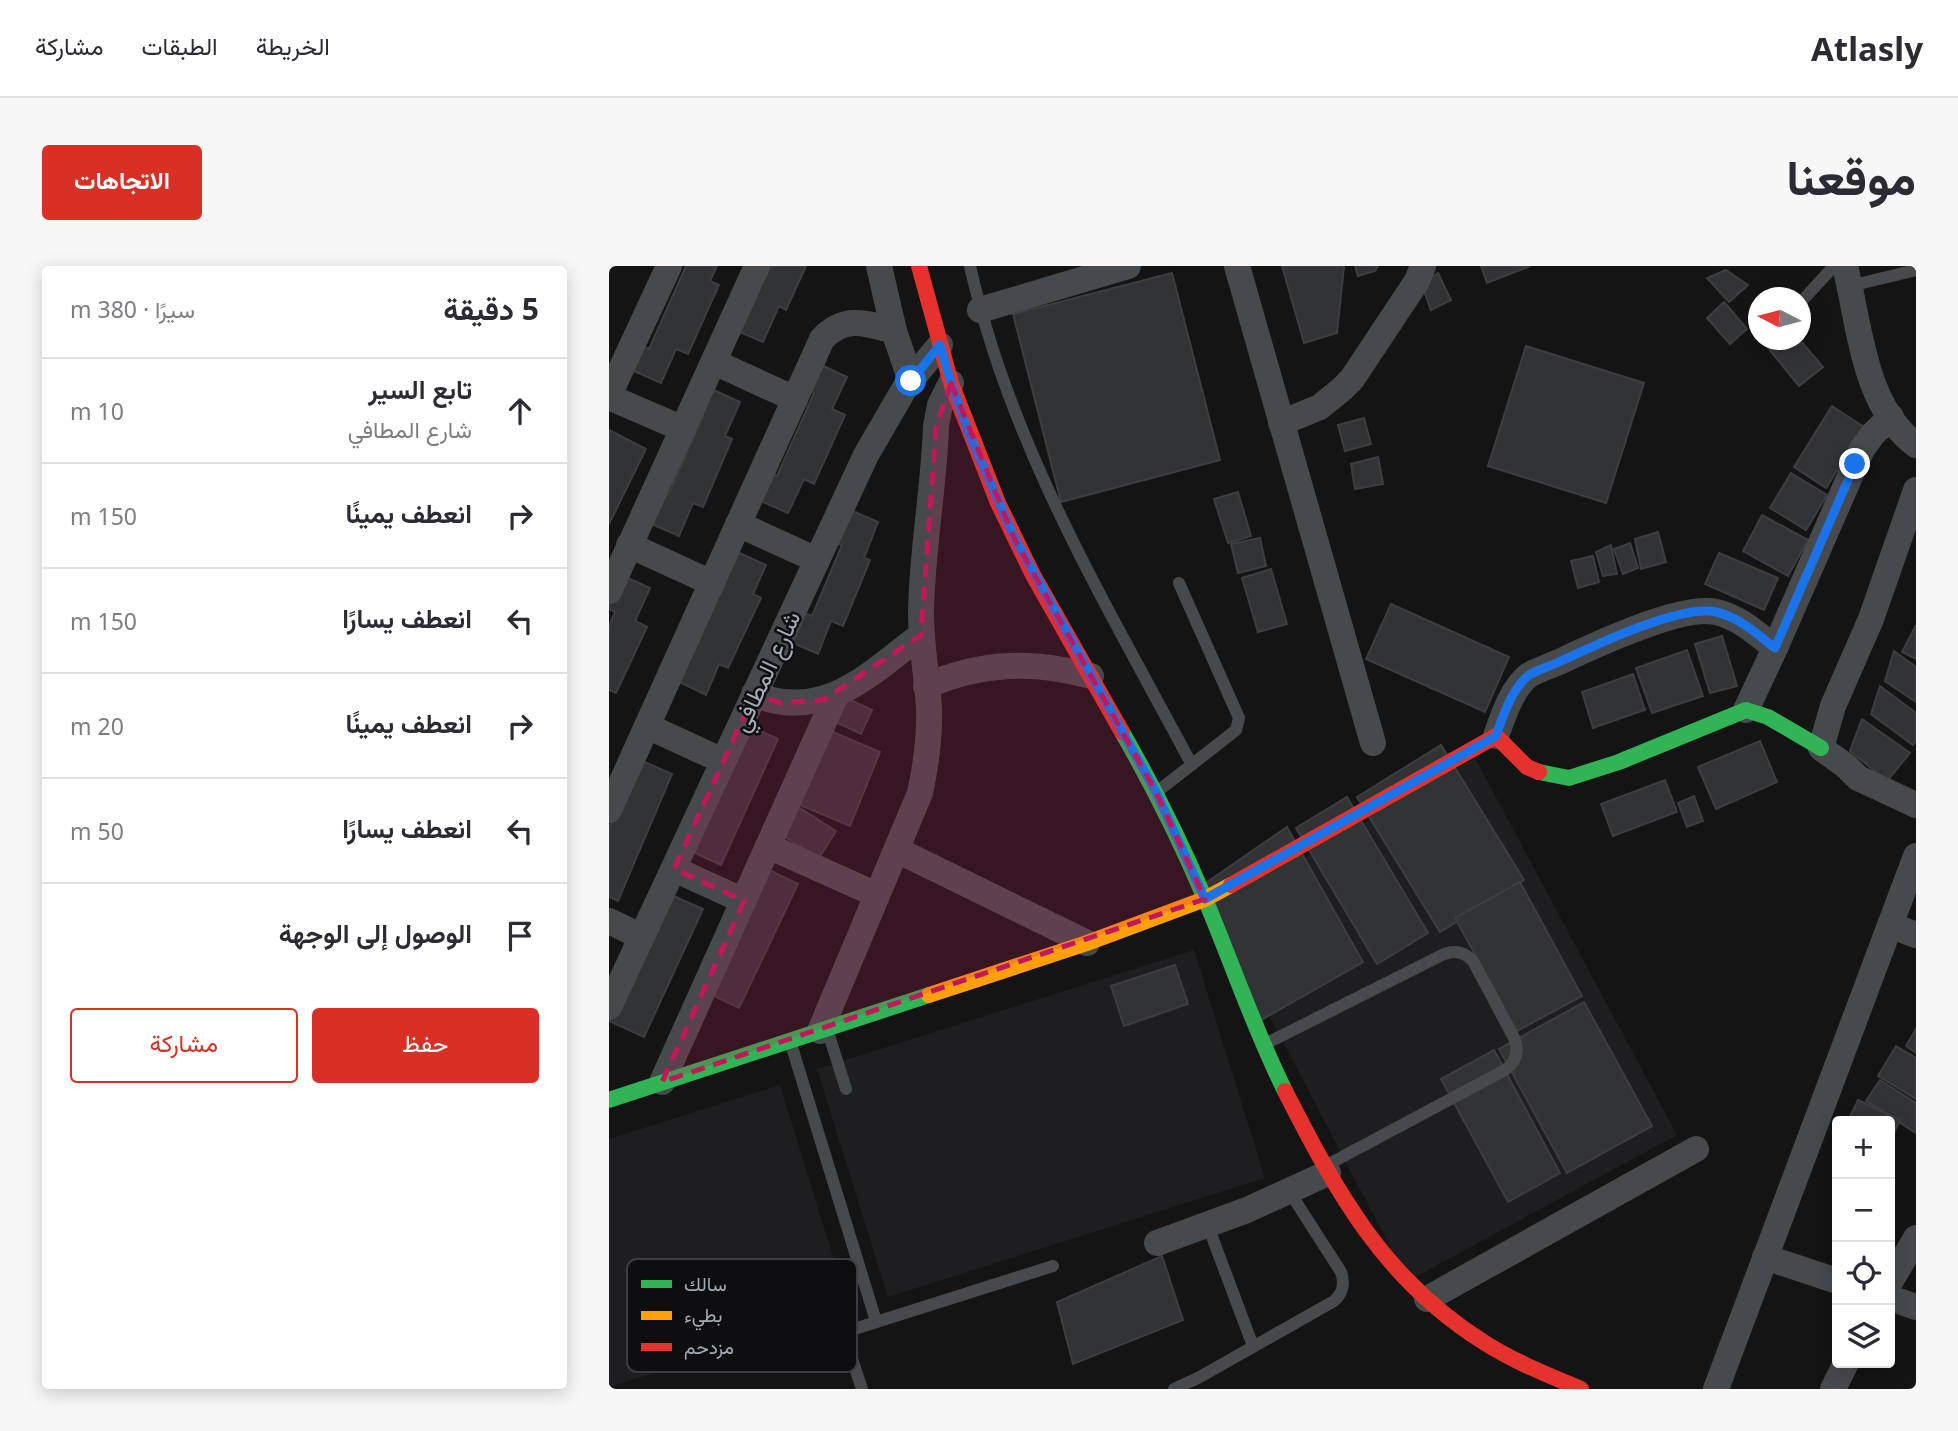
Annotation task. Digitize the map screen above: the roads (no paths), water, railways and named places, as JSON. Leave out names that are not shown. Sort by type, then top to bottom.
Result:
[{"type":"street","points":[[609,591],[757,266]]},
{"type":"street","points":[[879,266],[894,331],[911,381]]},
{"type":"street","points":[[919,266],[951,383],[983,469],[1014,537],[1156,792],[1205,899],[1262,1045],[1326,1170],[1369,1238],[1406,1280],[1427,1299],[1483,1342],[1517,1361],[1581,1389]]},
{"type":"street","points":[[980,310],[1128,266]]},
{"type":"street","points":[[1237,266],[1373,743]]},
{"type":"street","points":[[1281,423],[1320,407],[1347,384],[1417,281],[1423,266]]},
{"type":"street","points":[[665,267],[609,396],[683,429]]},
{"type":"street","points":[[1843,273],[1880,401],[1908,439],[1916,445]]},
{"type":"street","points":[[609,810],[822,339],[837,327],[856,322],[894,331]]},
{"type":"street","name":"شارع المطافي","points":[[609,1007],[866,455],[892,408],[940,345]]},
{"type":"street","points":[[713,362],[795,399]]},
{"type":"street","points":[[823,1029],[920,793],[925,772],[929,729],[921,635],[922,596],[936,426],[940,405],[951,383]]},
{"type":"street","points":[[1496,736],[1527,767],[1544,774],[1569,778],[1619,762],[1745,709],[1775,648],[1862,449],[1891,417]]},
{"type":"street","points":[[1821,748],[1833,706],[1871,619],[1916,490]]},
{"type":"street","points":[[738,524],[817,560]]},
{"type":"street","points":[[629,545],[712,583]]},
{"type":"street","points":[[609,1100],[1087,943],[1205,899],[1496,736],[1508,706],[1528,676],[1613,637],[1693,611],[1714,611],[1747,626],[1775,648]]},
{"type":"street","points":[[754,694],[781,703],[795,704],[836,695],[871,673],[921,635]]},
{"type":"street","points":[[926,686],[966,671],[1008,664],[1049,666],[1091,676]]},
{"type":"street","points":[[662,1082],[836,695]]},
{"type":"street","points":[[1745,709],[1768,717],[1821,748],[1858,778],[1916,805]]},
{"type":"street","points":[[647,726],[723,761]]},
{"type":"street","points":[[768,846],[877,895]]},
{"type":"street","points":[[897,850],[1087,943]]},
{"type":"street","points":[[1716,1389],[1916,856]]},
{"type":"street","points":[[674,869],[744,901]]},
{"type":"street","points":[[609,921],[642,937]]},
{"type":"street","points":[[1890,925],[1916,935]]},
{"type":"street","points":[[1427,1299],[1696,1149]]},
{"type":"street","points":[[1157,1243],[1208,1226],[1289,1191],[1326,1170]]},
{"type":"street","points":[[1895,1274],[1916,1238]]},
{"type":"street","points":[[1765,1257],[1832,1279]]},
{"type":"street","points":[[1895,1300],[1916,1307]]},
{"type":"street","points":[[1833,1389],[1844,1368]]},
{"type":"lane","points":[[970,266],[980,310],[1007,396],[1042,479],[1192,765]]},
{"type":"lane","points":[[1811,295],[1843,273],[1916,270]]},
{"type":"lane","points":[[1156,792],[1236,730],[1239,718],[1179,583]]},
{"type":"lane","points":[[1262,1045],[1444,954],[1457,951],[1473,961],[1515,1040],[1515,1060],[1506,1070],[1326,1170]]},
{"type":"lane","points":[[823,1029],[846,1089]]},
{"type":"lane","points":[[789,1041],[857,1259]]},
{"type":"lane","points":[[1174,1389],[1333,1301],[1343,1288],[1341,1272],[1289,1191]]},
{"type":"lane","points":[[1208,1226],[1253,1346]]},
{"type":"lane","points":[[857,1260],[876,1321]]},
{"type":"lane","points":[[857,1327],[1053,1266]]},
{"type":"lane","points":[[856,1372],[862,1389]]}]
